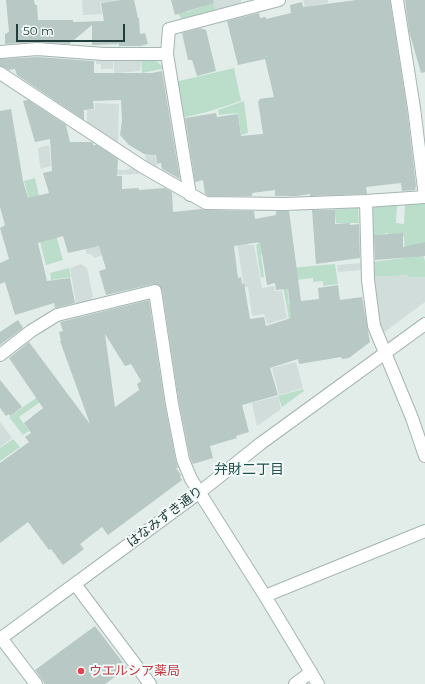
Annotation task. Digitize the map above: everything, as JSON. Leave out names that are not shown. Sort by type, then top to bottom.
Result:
[{"type":"street","points":[[190,195],[167,54],[169,29],[279,0]]},
{"type":"street","points":[[0,73],[143,167],[206,203],[284,204],[366,201],[425,196],[414,108],[397,0]]},
{"type":"street","points":[[0,52],[37,49],[104,54],[167,54]]},
{"type":"street","points":[[366,201],[368,280],[374,326],[412,418],[425,456]]},
{"type":"street","points":[[0,355],[57,315],[155,291],[170,397],[183,460],[191,479],[265,596],[318,684]]},
{"type":"street","name":"はなみずき通り","points":[[1,638],[200,492],[260,444],[425,324]]},
{"type":"street","points":[[265,596],[425,530]]},
{"type":"street","points":[[74,584],[150,684]]},
{"type":"street","points":[[1,638],[36,684]]},
{"type":"street","points":[[295,684],[311,672]]},
{"type":"shaded area","points":[[82,0],[119,0],[100,3],[102,14],[83,15]]},
{"type":"shaded area","points":[[213,0],[241,0],[241,4],[215,10]]},
{"type":"shaded area","points":[[303,0],[328,0],[328,3],[305,7]]},
{"type":"shaded area","points":[[114,56],[141,57],[140,71],[114,73]]},
{"type":"shaded area","points":[[113,57],[113,69],[101,69],[101,64],[96,64],[96,58]]},
{"type":"shaded area","points":[[95,103],[119,104],[118,143],[87,124],[87,110],[95,110]]},
{"type":"shaded area","points":[[49,145],[51,166],[41,169],[38,148]]},
{"type":"shaded area","points":[[145,146],[155,153],[157,170],[146,163]]},
{"type":"shaded area","points":[[132,168],[138,170],[139,174],[111,175],[85,169],[125,170]]},
{"type":"shaded area","points":[[242,212],[248,245],[254,245],[262,288],[274,286],[275,291],[282,291],[287,318],[267,324],[264,314],[252,316],[248,287],[244,287],[238,249],[235,213]]},
{"type":"shaded area","points":[[105,246],[106,254],[94,258],[91,254],[87,254],[85,248]]},
{"type":"shaded area","points":[[361,263],[362,270],[338,272],[337,265]]},
{"type":"shaded area","points":[[81,264],[87,268],[93,297],[90,302],[76,304],[70,268]]},
{"type":"shaded area","points":[[409,275],[409,277],[425,277],[425,302],[382,334],[377,316],[372,277]]},
{"type":"shaded area","points":[[296,362],[303,388],[279,395],[272,368]]},
{"type":"shaded area","points":[[278,396],[281,409],[257,426],[252,403]]},
{"type":"shaded area","points":[[0,422],[12,438],[0,447]]},
{"type":"green space","points":[[213,0],[215,10],[182,20],[178,13],[187,12],[202,7],[202,5]]},
{"type":"green space","points":[[141,58],[155,60],[162,66],[162,69],[142,73]]},
{"type":"green space","points":[[234,68],[241,101],[182,118],[175,82]]},
{"type":"green space","points":[[244,101],[248,133],[241,135],[238,113],[219,115],[218,110]]},
{"type":"green space","points":[[35,178],[40,200],[30,203],[24,181]]},
{"type":"green space","points":[[425,202],[425,242],[420,243],[425,261],[425,277],[409,277],[408,275],[372,277],[371,262],[405,258],[404,237],[389,238],[388,233],[378,235],[378,239],[371,240],[370,206],[397,205],[396,223],[404,224],[405,204]]},
{"type":"green space","points":[[358,208],[359,223],[336,223],[335,214],[329,214],[329,210]]},
{"type":"green space","points":[[54,228],[63,260],[46,265],[39,238]]},
{"type":"green space","points":[[273,239],[276,252],[261,255],[264,277],[261,278],[256,245],[258,244],[258,241]]},
{"type":"green space","points":[[335,264],[338,284],[323,286],[323,281],[313,282],[313,278],[287,281],[289,305],[296,304],[292,335],[281,276],[289,268]]},
{"type":"green space","points":[[69,268],[71,277],[51,280],[50,273]]},
{"type":"green space","points":[[303,389],[304,391],[282,407],[278,396]]},
{"type":"green space","points":[[39,396],[40,402],[19,417],[29,431],[23,435],[9,417]]},
{"type":"green space","points":[[13,439],[20,447],[0,461],[0,448]]},
{"type":"building","points":[[6,0],[34,0],[35,5],[37,5],[38,20],[73,20],[73,22],[104,21],[101,3],[134,0],[139,18],[140,34],[145,33],[148,44],[140,46],[119,46],[119,44],[92,45],[92,25],[69,44],[36,42],[5,44],[5,34],[9,32]]},
{"type":"building","points":[[171,0],[213,0],[214,3],[175,15]]},
{"type":"building","points":[[356,0],[390,0],[407,109],[416,186],[415,190],[402,191],[401,183],[366,187],[366,194],[310,196],[310,194],[275,196],[275,190],[252,193],[252,196],[208,196],[205,194],[203,180],[195,182],[185,118],[216,113],[217,117],[238,114],[241,136],[263,134],[258,101],[260,100],[259,99],[274,97],[265,59],[238,65],[227,21],[259,13],[260,18],[266,17],[266,19],[291,13],[290,5],[302,2],[303,7]]},
{"type":"building","points":[[405,0],[425,0],[425,72],[421,73],[409,31]]},
{"type":"building","points":[[200,28],[206,30],[216,71],[197,76],[192,60],[188,60],[182,33]]},
{"type":"building","points":[[37,57],[94,61],[94,73],[152,73],[162,71],[180,179],[162,169],[161,163],[157,164],[156,155],[144,154],[129,145],[120,135],[122,120],[121,100],[93,101],[94,109],[84,110],[84,120],[17,75],[15,69],[9,70],[0,66],[0,59]]},
{"type":"building","points":[[28,100],[66,125],[70,142],[91,142],[93,145],[97,145],[118,159],[117,176],[122,176],[122,189],[139,188],[139,190],[165,188],[172,192],[173,212],[201,209],[254,211],[255,219],[276,215],[276,211],[289,211],[301,301],[319,299],[318,288],[338,285],[340,300],[362,297],[370,342],[349,358],[342,359],[341,357],[299,364],[298,359],[270,368],[278,395],[242,405],[249,432],[236,436],[237,438],[210,446],[213,458],[193,464],[190,458],[179,403],[162,290],[160,286],[153,284],[106,295],[99,271],[106,269],[99,246],[68,253],[63,236],[38,243],[47,281],[70,278],[75,303],[55,308],[54,303],[15,315],[5,282],[0,284],[0,263],[9,259],[0,228],[5,225],[0,207],[0,111],[11,109],[23,181],[28,198],[49,193],[43,173],[52,171],[50,139],[35,142],[23,101]],"holes":[[[260,242],[267,285],[275,283],[276,290],[288,289],[291,318],[266,326],[264,317],[250,319],[244,283],[242,284],[241,277],[238,278],[234,246]]]},
{"type":"building","points":[[312,210],[335,210],[335,224],[359,224],[360,258],[316,264]]},
{"type":"building","points":[[403,233],[403,247],[425,242],[425,256],[375,260],[374,235]]},
{"type":"building","points":[[149,300],[165,405],[178,468],[176,468],[181,475],[180,477],[182,480],[108,535],[102,527],[80,544],[84,549],[63,565],[51,549],[49,550],[28,522],[0,543],[0,463],[29,442],[25,437],[31,433],[24,423],[43,408],[9,358],[29,342],[90,424],[60,341],[59,332],[63,331],[60,322]],"holes":[[[105,334],[125,366],[131,364],[141,381],[137,384],[139,390],[115,407]]]},
{"type":"building","points":[[18,320],[23,328],[0,345],[0,332]]},
{"type":"building","points":[[0,380],[22,407],[10,416],[9,414],[6,416],[0,408]]},
{"type":"building","points":[[95,626],[127,668],[105,684],[45,684],[35,670]]},
{"type":"place","name":"ウエルシア薬局","points":[[81,671]]},
{"type":"district","name":"弁財二丁目","points":[[249,470]]}]
